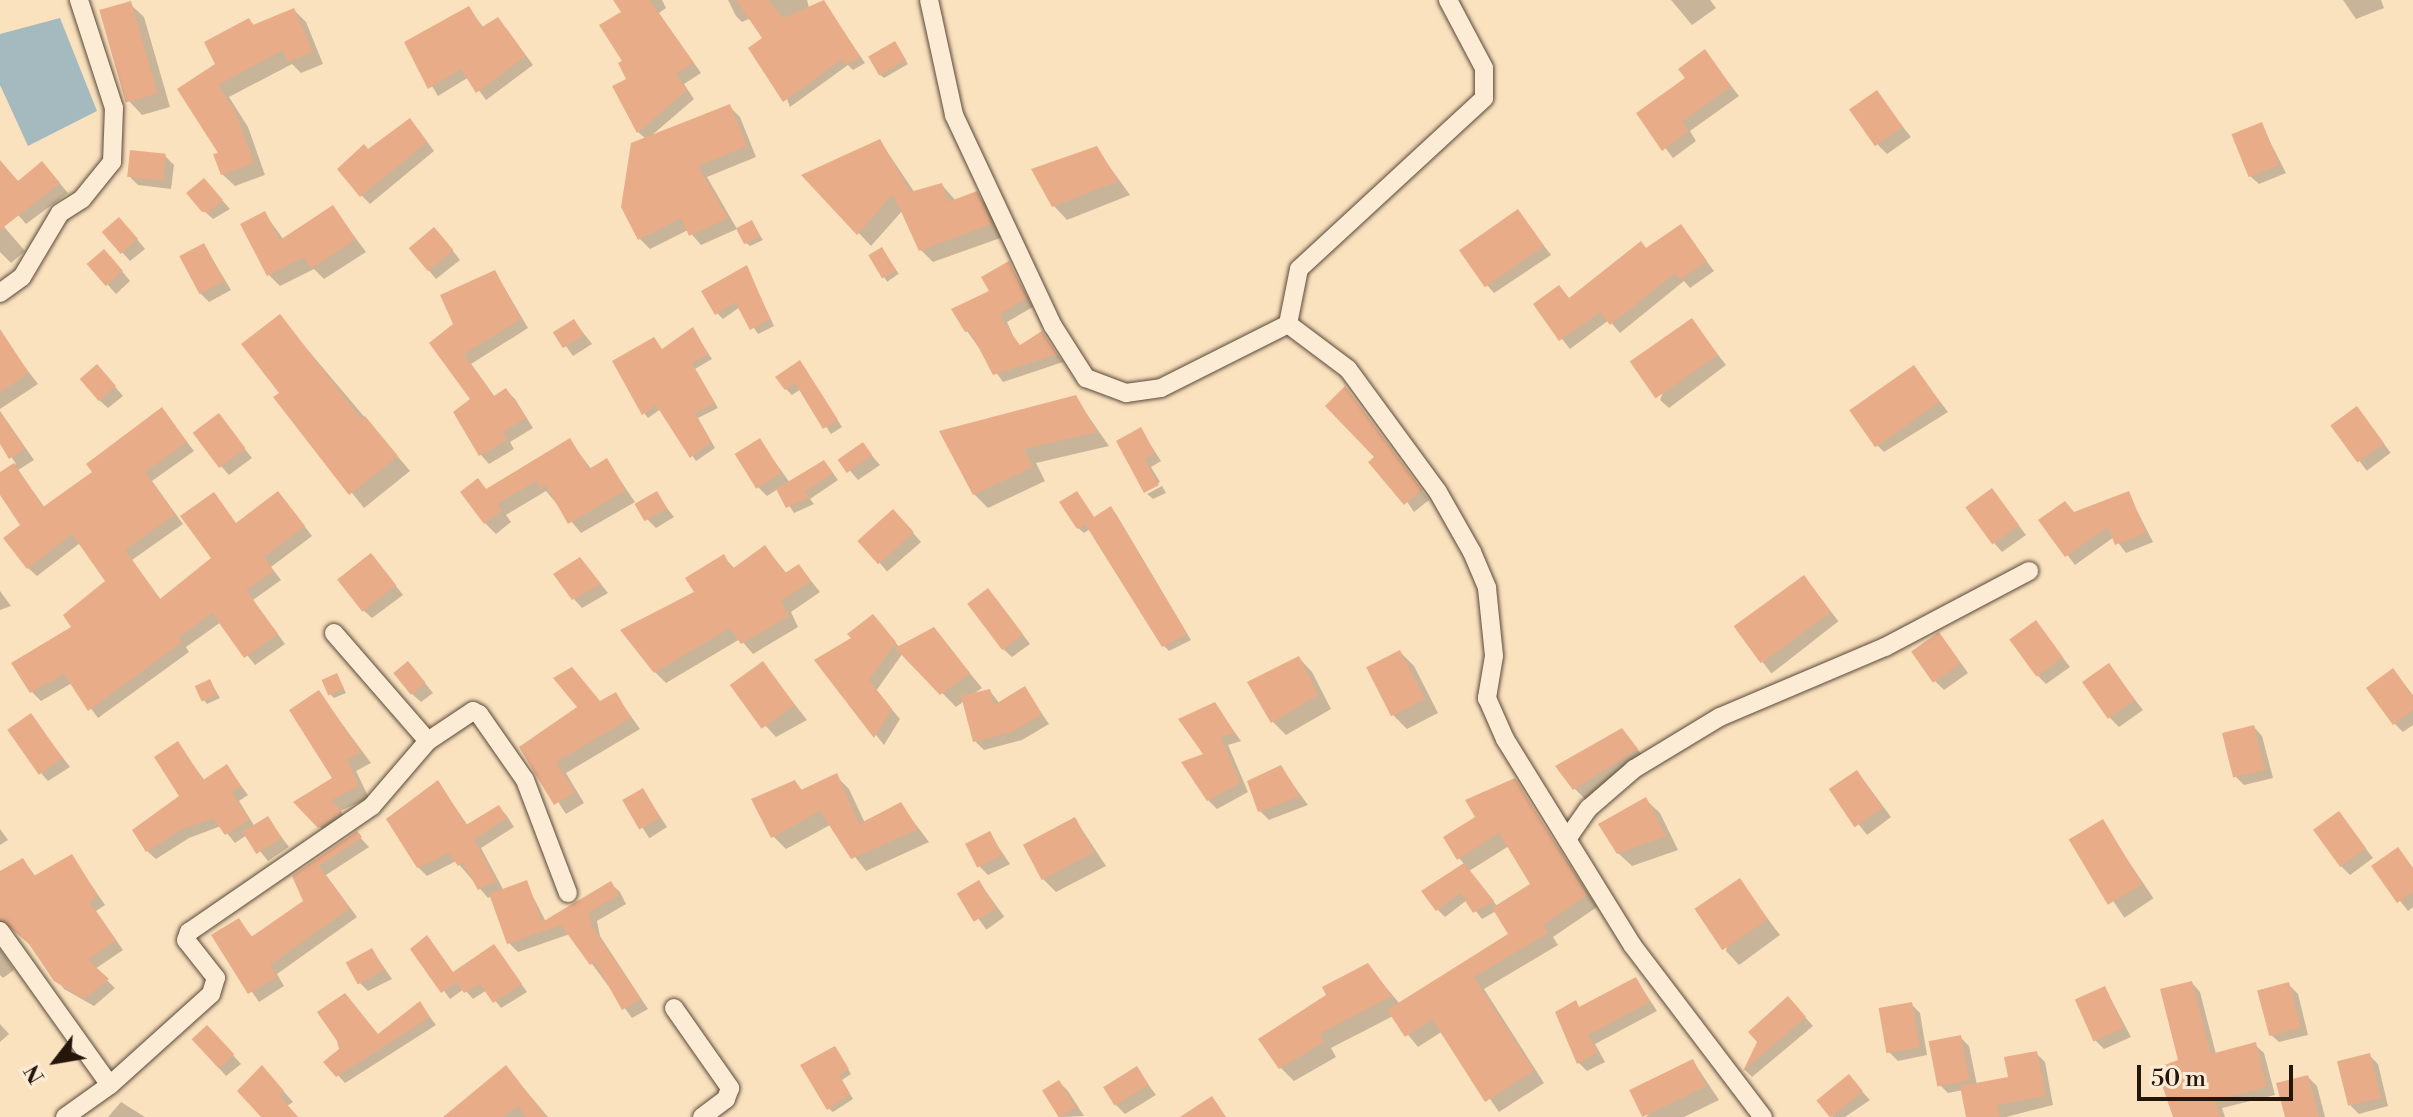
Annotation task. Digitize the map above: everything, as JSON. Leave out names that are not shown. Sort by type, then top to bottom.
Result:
[{"type":"street","points":[[0,293],[22,277],[60,213],[82,199],[112,162],[114,108],[79,0]]},
{"type":"street","points":[[929,0],[954,115],[1053,326],[1086,378],[1126,393],[1161,388],[1288,324]]},
{"type":"street","points":[[1288,324],[1299,269],[1484,98],[1484,68],[1448,0]]},
{"type":"street","points":[[1288,324],[1348,369],[1438,492],[1472,552],[1487,588],[1494,656],[1487,698],[1505,739],[1633,946],[1763,1117]]},
{"type":"street","points":[[1567,839],[1589,808],[1634,769],[1720,717],[1885,647],[2029,571]]},
{"type":"street","points":[[334,633],[428,741]]},
{"type":"street","points":[[65,1117],[110,1085],[215,987],[216,978],[186,940],[189,932],[372,806],[428,741],[473,711],[479,714],[525,780],[568,893]]},
{"type":"street","points":[[0,931],[110,1085]]},
{"type":"street","points":[[674,1008],[730,1088],[726,1099],[702,1117]]},
{"type":"shaded area","points":[[60,18],[97,111],[28,146],[0,85],[0,34]]},
{"type":"building","points":[[613,0],[649,0],[694,63],[676,74],[687,90],[637,133],[612,86],[626,79],[618,63],[622,61],[599,25],[621,12]]},
{"type":"building","points":[[736,0],[768,0],[783,18],[824,0],[860,57],[845,65],[842,59],[783,102],[748,48],[762,38]]},
{"type":"building","points":[[131,1],[157,93],[126,102],[99,10]]},
{"type":"building","points":[[469,6],[482,27],[498,17],[526,56],[476,93],[461,69],[428,89],[404,42]]},
{"type":"building","points":[[294,8],[313,52],[288,62],[283,50],[218,85],[236,113],[254,163],[221,175],[213,154],[218,153],[177,89],[215,64],[204,42],[249,18],[253,25]]},
{"type":"building","points":[[895,41],[906,60],[879,76],[868,56]]},
{"type":"building","points":[[1705,49],[1731,86],[1682,122],[1689,131],[1662,151],[1636,113],[1685,78],[1678,69]]},
{"type":"building","points":[[1877,90],[1903,127],[1875,146],[1849,110]]},
{"type":"building","points":[[730,104],[747,146],[698,166],[728,218],[689,236],[681,218],[638,240],[621,207],[631,143]]},
{"type":"building","points":[[410,118],[427,142],[360,197],[337,169],[364,144],[368,149]]},
{"type":"building","points":[[2262,122],[2279,165],[2249,177],[2231,134]]},
{"type":"building","points":[[880,139],[910,192],[942,183],[948,202],[977,191],[992,224],[919,251],[893,194],[857,235],[801,175]]},
{"type":"building","points":[[1097,146],[1118,181],[1052,207],[1031,169]]},
{"type":"building","points":[[130,150],[166,154],[163,181],[127,177]]},
{"type":"building","points":[[0,160],[18,181],[42,161],[60,183],[0,230]]},
{"type":"building","points":[[204,178],[223,200],[209,212],[202,212],[186,193]]},
{"type":"building","points":[[333,205],[356,239],[311,269],[304,257],[267,276],[240,224],[265,211],[280,240]]},
{"type":"building","points":[[1518,209],[1544,246],[1485,287],[1459,250]]},
{"type":"building","points":[[119,217],[138,239],[121,254],[102,232]]},
{"type":"building","points":[[752,220],[760,236],[744,244],[736,228]]},
{"type":"building","points":[[1681,224],[1707,261],[1680,280],[1675,273],[1610,325],[1600,312],[1559,341],[1533,304],[1559,285],[1569,298],[1641,241],[1646,248]]},
{"type":"building","points":[[434,227],[453,250],[428,271],[409,248]]},
{"type":"building","points":[[204,243],[224,281],[199,294],[179,256]]},
{"type":"building","points":[[882,247],[896,270],[882,278],[868,255]]},
{"type":"building","points":[[104,249],[123,271],[106,286],[87,264]]},
{"type":"building","points":[[1009,261],[1027,298],[1000,314],[1020,345],[1042,331],[1057,354],[993,375],[970,331],[965,332],[951,309],[989,291],[981,277]]},
{"type":"building","points":[[747,265],[770,319],[750,330],[735,302],[715,315],[701,291]]},
{"type":"building","points":[[495,270],[521,319],[464,354],[494,396],[506,388],[526,418],[503,432],[507,440],[479,456],[453,412],[470,399],[429,343],[453,324],[440,295]]},
{"type":"building","points":[[280,314],[361,419],[365,416],[398,456],[349,495],[273,397],[279,393],[241,344]]},
{"type":"building","points":[[1692,318],[1718,355],[1656,398],[1630,362]]},
{"type":"building","points":[[574,319],[584,335],[563,348],[553,332]]},
{"type":"building","points":[[693,327],[708,354],[692,363],[715,403],[695,413],[711,442],[690,458],[656,405],[642,415],[612,361],[654,337],[662,349]]},
{"type":"building","points":[[0,329],[29,373],[0,392]]},
{"type":"building","points":[[800,360],[838,420],[823,429],[795,383],[785,390],[775,377]]},
{"type":"building","points":[[97,364],[116,386],[99,401],[80,379]]},
{"type":"building","points":[[1914,365],[1940,402],[1875,447],[1849,410]]},
{"type":"building","points":[[1345,386],[1422,490],[1404,505],[1368,462],[1374,457],[1325,406]]},
{"type":"building","points":[[1076,395],[1097,432],[1024,449],[1033,467],[973,495],[939,431]]},
{"type":"building","points":[[2357,406],[2384,443],[2357,463],[2330,425]]},
{"type":"building","points":[[162,407],[187,442],[145,472],[175,514],[125,550],[160,599],[211,558],[180,516],[214,492],[236,523],[278,491],[305,526],[264,557],[274,571],[246,590],[278,634],[244,658],[212,613],[178,638],[182,642],[88,711],[64,674],[30,693],[11,663],[71,627],[63,615],[105,581],[72,534],[27,569],[3,538],[20,525],[0,495],[0,472],[14,463],[43,507],[92,472],[86,464]]},
{"type":"building","points":[[0,412],[25,449],[9,459],[0,444]]},
{"type":"building","points":[[219,413],[245,448],[219,468],[193,433]]},
{"type":"building","points":[[1141,427],[1155,453],[1145,459],[1159,485],[1144,493],[1116,441]]},
{"type":"building","points":[[570,438],[589,469],[607,458],[626,490],[568,524],[546,485],[540,489],[536,481],[497,504],[502,510],[484,524],[460,492],[478,478],[486,489]]},
{"type":"building","points":[[760,438],[782,473],[756,489],[735,454]]},
{"type":"building","points":[[863,442],[872,455],[847,473],[838,460]]},
{"type":"building","points":[[824,460],[833,473],[805,492],[809,497],[786,508],[776,489]]},
{"type":"building","points":[[1992,488],[2019,525],[1992,545],[1965,507]]},
{"type":"building","points":[[657,491],[667,508],[644,521],[634,504]]},
{"type":"building","points":[[1077,491],[1094,517],[1111,506],[1187,634],[1162,647],[1085,524],[1077,529],[1059,502]]},
{"type":"building","points":[[2129,491],[2146,533],[2115,545],[2108,527],[2065,557],[2038,520],[2065,501],[2074,512]]},
{"type":"building","points":[[893,509],[914,532],[878,564],[857,541]]},
{"type":"building","points":[[765,545],[785,573],[799,564],[811,581],[781,601],[789,616],[741,644],[730,628],[654,673],[620,630],[694,592],[685,578],[724,554],[732,569]]},
{"type":"building","points":[[371,553],[396,585],[362,612],[337,579]]},
{"type":"building","points":[[580,557],[601,584],[572,600],[553,574]]},
{"type":"building","points":[[1804,575],[1831,612],[1761,663],[1734,626]]},
{"type":"building","points":[[988,588],[1023,634],[1002,650],[967,604]]},
{"type":"building","points":[[873,614],[896,642],[869,680],[892,709],[874,738],[814,660],[851,638],[847,634]]},
{"type":"building","points":[[2036,620],[2063,657],[2036,677],[2009,639]]},
{"type":"building","points":[[934,627],[970,673],[940,695],[895,648]]},
{"type":"building","points":[[1939,632],[1961,663],[1933,683],[1911,652]]},
{"type":"building","points":[[1400,650],[1425,699],[1391,716],[1366,667]]},
{"type":"building","points":[[1299,656],[1318,695],[1271,723],[1247,682]]},
{"type":"building","points":[[408,661],[426,683],[411,695],[393,673]]},
{"type":"building","points":[[763,661],[795,705],[762,729],[730,685]]},
{"type":"building","points":[[2109,663],[2135,700],[2108,719],[2082,682]]},
{"type":"building","points":[[572,667],[600,701],[616,692],[631,718],[556,762],[575,792],[554,805],[519,747],[577,707],[553,678]]},
{"type":"building","points":[[2393,668],[2413,696],[2413,710],[2393,725],[2366,688]]},
{"type":"building","points":[[337,673],[344,689],[328,695],[321,680]]},
{"type":"building","points":[[210,679],[217,694],[202,702],[195,686]]},
{"type":"building","points":[[1025,686],[1042,714],[1012,732],[973,742],[961,696],[990,689],[994,705]]},
{"type":"building","points":[[319,690],[361,752],[347,759],[359,786],[331,800],[342,812],[318,828],[293,802],[332,778],[289,710]]},
{"type":"building","points":[[1215,702],[1235,733],[1221,737],[1240,783],[1207,801],[1181,762],[1203,754],[1178,719]]},
{"type":"building","points":[[31,713],[63,758],[39,775],[7,730]]},
{"type":"building","points":[[2254,725],[2265,770],[2233,778],[2222,733]]},
{"type":"building","points":[[1622,728],[1638,749],[1573,790],[1555,766]]},
{"type":"building","points":[[178,741],[203,780],[227,764],[241,786],[232,792],[249,820],[225,835],[213,818],[180,830],[146,852],[132,830],[179,796],[154,757]]},
{"type":"building","points":[[1281,765],[1300,796],[1258,812],[1247,781]]},
{"type":"building","points":[[1857,770],[1883,808],[1855,827],[1829,789]]},
{"type":"building","points":[[837,773],[859,824],[901,802],[918,829],[851,859],[820,811],[771,838],[751,799],[795,780],[801,790]]},
{"type":"building","points":[[1515,778],[1587,895],[1543,925],[1548,933],[1474,977],[1534,1071],[1485,1102],[1432,1019],[1405,1037],[1387,1010],[1508,934],[1492,908],[1530,884],[1499,833],[1457,860],[1443,837],[1475,817],[1465,800]]},
{"type":"building","points":[[438,780],[466,825],[499,805],[507,818],[474,839],[496,881],[478,890],[463,863],[458,866],[449,853],[417,868],[386,819]]},
{"type":"building","points":[[643,788],[660,817],[639,829],[622,800]]},
{"type":"building","points":[[1646,797],[1666,836],[1617,854],[1598,824]]},
{"type":"building","points":[[2339,811],[2366,848],[2340,867],[2313,830]]},
{"type":"building","points":[[268,816],[282,838],[256,854],[243,832]]},
{"type":"building","points":[[1075,817],[1094,852],[1042,880],[1023,845]]},
{"type":"building","points":[[2103,819],[2142,884],[2108,905],[2069,840]]},
{"type":"building","points":[[357,831],[362,837],[319,866],[350,908],[270,965],[277,977],[248,994],[211,935],[239,918],[251,937],[303,901],[292,876]]},
{"type":"building","points":[[990,831],[1002,855],[977,868],[965,844]]},
{"type":"building","points":[[2398,847],[2413,868],[2413,892],[2397,903],[2371,866]]},
{"type":"building","points":[[72,854],[98,896],[89,902],[116,940],[88,960],[109,979],[84,999],[54,981],[29,944],[0,919],[0,871],[23,858],[34,876]]},
{"type":"building","points":[[1464,863],[1494,901],[1473,913],[1460,893],[1436,911],[1421,891]]},
{"type":"building","points":[[1740,878],[1768,919],[1722,950],[1694,909]]},
{"type":"building","points":[[527,880],[542,922],[611,881],[619,895],[589,912],[591,925],[641,999],[622,1010],[595,962],[590,965],[561,925],[507,944],[489,894]]},
{"type":"building","points":[[979,880],[996,908],[974,922],[957,893]]},
{"type":"building","points":[[427,935],[453,972],[494,944],[522,984],[493,1003],[480,984],[464,993],[457,982],[441,993],[410,949]]},
{"type":"building","points":[[372,948],[384,970],[358,984],[346,963]]},
{"type":"building","points":[[1368,963],[1392,996],[1319,1034],[1324,1042],[1279,1069],[1258,1039],[1326,995],[1322,987]]},
{"type":"building","points":[[1636,977],[1650,1002],[1588,1035],[1598,1052],[1577,1064],[1555,1012],[1576,1000],[1579,1007]]},
{"type":"building","points":[[2192,981],[2211,1054],[2256,1042],[2267,1087],[2215,1100],[2221,1117],[2173,1117],[2156,1068],[2178,1060],[2160,989]]},
{"type":"building","points":[[2289,982],[2301,1027],[2269,1036],[2257,991]]},
{"type":"building","points":[[2105,986],[2124,1028],[2094,1041],[2075,999]]},
{"type":"building","points":[[345,993],[378,1034],[420,1001],[430,1017],[336,1077],[323,1062],[339,1049],[337,1041],[317,1012]]},
{"type":"building","points":[[1788,996],[1806,1017],[1743,1071],[1757,1042],[1748,1032]]},
{"type":"building","points":[[1912,1002],[1920,1047],[1887,1053],[1879,1008]]},
{"type":"building","points":[[207,1025],[234,1054],[219,1069],[192,1039]]},
{"type":"building","points":[[1961,1035],[1970,1080],[1937,1086],[1929,1041]]},
{"type":"building","points":[[835,1046],[849,1069],[839,1075],[850,1094],[827,1110],[800,1065]]},
{"type":"building","points":[[2037,1051],[2046,1096],[1997,1105],[2000,1117],[1966,1117],[1960,1086],[2008,1077],[2004,1057]]},
{"type":"building","points":[[2370,1053],[2381,1098],[2348,1106],[2337,1061]]},
{"type":"building","points":[[1693,1059],[1706,1086],[1643,1117],[1629,1090]]},
{"type":"building","points":[[262,1065],[284,1091],[279,1095],[298,1117],[261,1117],[237,1091]]},
{"type":"building","points":[[506,1065],[546,1117],[526,1117],[518,1106],[503,1117],[443,1117]]},
{"type":"building","points":[[1137,1066],[1149,1085],[1115,1106],[1103,1087]]},
{"type":"building","points":[[1849,1074],[1863,1091],[1831,1117],[1816,1100]]},
{"type":"building","points":[[2308,1075],[2319,1117],[2285,1117],[2276,1083]]},
{"type":"building","points":[[1059,1080],[1076,1107],[1059,1117],[1042,1091]]},
{"type":"building","points":[[1212,1096],[1226,1117],[1180,1117]]}]
